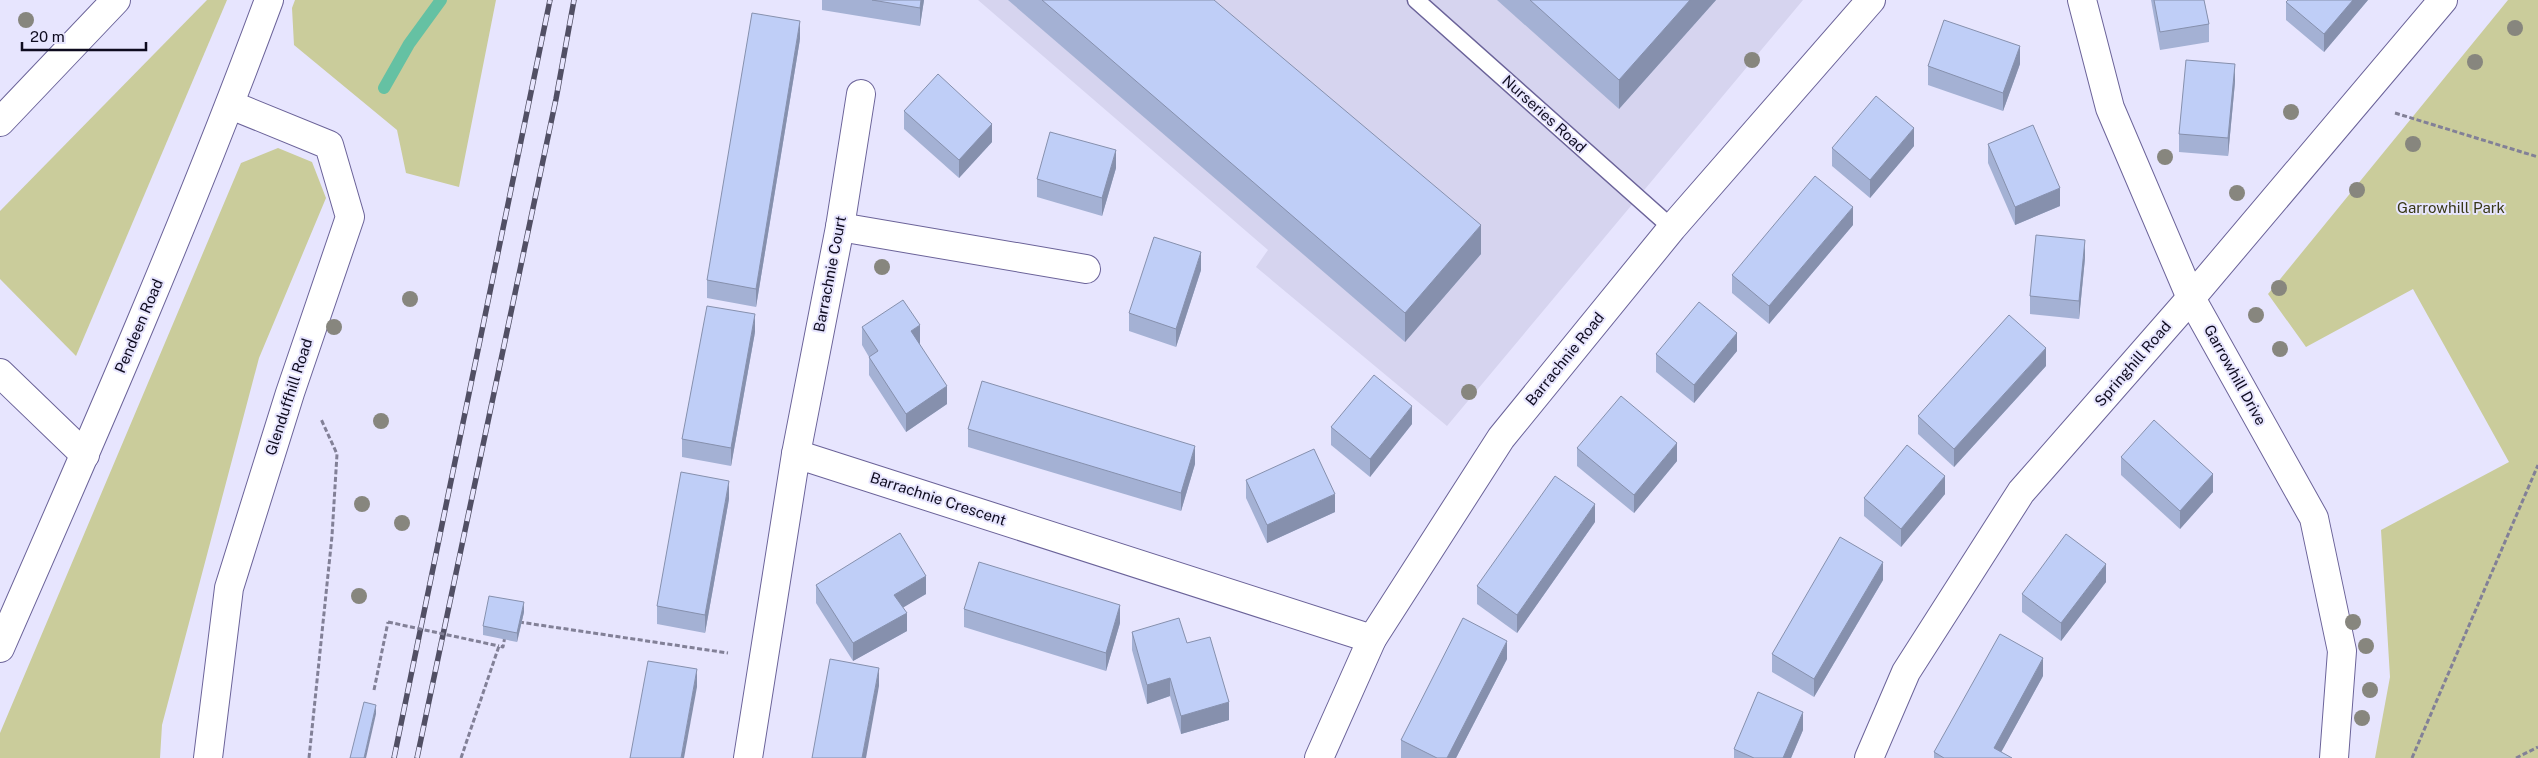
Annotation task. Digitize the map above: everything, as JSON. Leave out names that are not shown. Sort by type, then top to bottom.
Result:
[{"type":"street","points":[[0,122],[116,0]]},
{"type":"street","name":"Pendeen Road","points":[[0,648],[85,455],[231,105],[270,0]]},
{"type":"street","name":"Barrachnie Road","points":[[1318,758],[1372,639],[1501,438],[1672,228],[1871,0]]},
{"type":"street","name":"Garrowhill Drive","points":[[2082,0],[2110,108],[2191,298],[2314,518],[2342,651],[2334,758]]},
{"type":"street","name":"Springhill Road","points":[[1869,758],[1906,672],[2021,492],[2191,298],[2359,102],[2443,0]]},
{"type":"street","name":"Barrachnie Court","points":[[796,454],[840,227],[861,94]]},
{"type":"street","name":"Glenduffhill Road","points":[[208,758],[229,588],[290,393],[350,217],[329,145],[231,105]]},
{"type":"street","points":[[840,227],[1086,269]]},
{"type":"street","points":[[0,373],[85,455]]},
{"type":"street","points":[[748,758],[796,454]]},
{"type":"street","name":"Barrachnie Crescent","points":[[796,454],[1372,639]]},
{"type":"lane","name":"Nurseries Road","points":[[1416,0],[1672,228]]},
{"type":"path","points":[[2359,102],[2538,157]]},
{"type":"path","points":[[290,393],[321,419],[337,454],[332,536],[309,758]]},
{"type":"path","points":[[2412,758],[2538,465]]},
{"type":"path","points":[[374,690],[388,622],[503,647],[506,630]]},
{"type":"path","points":[[518,622],[763,658]]},
{"type":"path","points":[[462,758],[499,646]]},
{"type":"path","points":[[2516,758],[2538,748]]},
{"type":"shaded area","points":[[978,0],[1803,0],[1447,426],[1256,267],[1268,250]]},
{"type":"green space","points":[[207,0],[227,0],[76,356],[0,279],[0,211]]},
{"type":"green space","points":[[295,0],[496,0],[459,187],[406,173],[397,130],[294,45],[292,8]]},
{"type":"green space","name":"Garrowhill Park","points":[[2508,0],[2538,0],[2538,758],[2375,758],[2390,677],[2381,530],[2509,462],[2413,289],[2306,347],[2268,294]]},
{"type":"green space","points":[[278,148],[312,162],[326,198],[259,358],[162,725],[160,758],[0,758],[0,733],[241,163]]},
{"type":"building","points":[[872,0],[921,0],[920,8]]},
{"type":"building","points":[[1042,0],[1214,0],[1481,225],[1405,313]]},
{"type":"building","points":[[1530,0],[1690,0],[1619,80]]},
{"type":"building","points":[[2154,0],[2204,0],[2209,24],[2160,32]]},
{"type":"building","points":[[2288,0],[2353,0],[2324,34],[2286,2]]},
{"type":"building","points":[[752,13],[800,21],[756,289],[707,280]]},
{"type":"building","points":[[1944,20],[2020,46],[2003,93],[1928,66]]},
{"type":"building","points":[[2186,60],[2235,64],[2228,138],[2179,134]]},
{"type":"building","points":[[938,74],[992,124],[959,160],[904,111]]},
{"type":"building","points":[[1876,96],[1914,128],[1870,180],[1832,148]]},
{"type":"building","points":[[2033,125],[2060,188],[2015,207],[1988,144]]},
{"type":"building","points":[[1050,132],[1116,150],[1102,198],[1037,179]]},
{"type":"building","points":[[1815,176],[1853,207],[1769,306],[1732,275]]},
{"type":"building","points":[[2036,235],[2085,240],[2079,301],[2030,296]]},
{"type":"building","points":[[1154,237],[1201,252],[1176,329],[1129,313]]},
{"type":"building","points":[[903,300],[920,325],[911,331],[947,386],[906,414],[869,357],[878,351],[862,327]]},
{"type":"building","points":[[1699,302],[1737,333],[1694,385],[1656,354]]},
{"type":"building","points":[[707,306],[755,314],[731,448],[682,439]]},
{"type":"building","points":[[2009,315],[2046,348],[1954,449],[1918,416]]},
{"type":"building","points":[[1374,375],[1412,406],[1370,459],[1331,427]]},
{"type":"building","points":[[982,381],[1195,446],[1181,493],[968,429]]},
{"type":"building","points":[[1621,396],[1677,443],[1634,495],[1577,448]]},
{"type":"building","points":[[2154,420],[2213,474],[2180,511],[2121,457]]},
{"type":"building","points":[[1907,445],[1945,476],[1901,529],[1864,498]]},
{"type":"building","points":[[1314,449],[1335,494],[1267,525],[1246,480]]},
{"type":"building","points":[[681,472],[729,481],[705,615],[657,606]]},
{"type":"building","points":[[1555,476],[1595,504],[1517,615],[1477,586]]},
{"type":"building","points":[[900,533],[926,576],[894,595],[907,613],[853,643],[816,585]]},
{"type":"building","points":[[2066,534],[2106,564],[2061,623],[2022,594]]},
{"type":"building","points":[[1840,537],[1883,562],[1814,679],[1772,654]]},
{"type":"building","points":[[979,562],[1120,605],[1106,653],[964,609]]},
{"type":"building","points":[[489,596],[524,602],[517,633],[483,626]]},
{"type":"building","points":[[1179,618],[1187,643],[1210,637],[1229,702],[1181,716],[1170,678],[1147,685],[1132,632]]},
{"type":"building","points":[[1463,618],[1507,641],[1447,758],[1437,758],[1401,740]]},
{"type":"building","points":[[2000,634],[2043,658],[1994,748],[2012,758],[1944,758],[1934,752]]},
{"type":"building","points":[[830,659],[879,668],[862,758],[812,758]]},
{"type":"building","points":[[648,661],[697,669],[681,758],[630,758]]},
{"type":"building","points":[[1758,692],[1803,712],[1783,758],[1754,758],[1734,749]]},
{"type":"building","points":[[364,702],[376,705],[364,758],[350,758]]},
{"type":"waterway","points":[[384,88],[409,44],[441,0]]},
{"type":"railway","points":[[394,758],[550,0]]},
{"type":"railway","points":[[417,758],[556,99],[574,0]]}]
